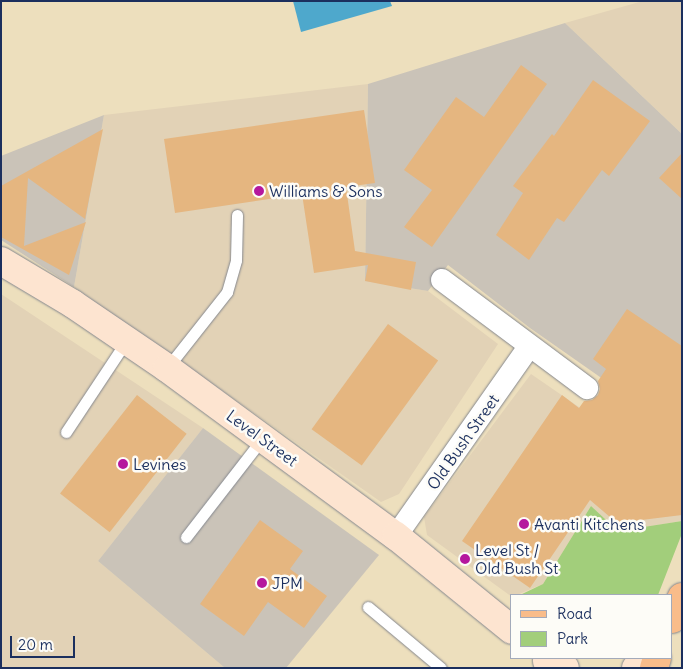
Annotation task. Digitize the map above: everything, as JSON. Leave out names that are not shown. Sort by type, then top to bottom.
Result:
[{"type":"main road","points":[[673,617],[682,597]]},
{"type":"street","name":"Level Street","points":[[1,261],[73,304],[167,368],[396,536],[510,628]]},
{"type":"street","points":[[442,280],[529,347],[587,388]]},
{"type":"street","name":"Old Bush Street","points":[[396,536],[529,347]]},
{"type":"street","points":[[636,668],[650,659]]},
{"type":"lane","points":[[167,368],[227,292],[236,260],[237,215]]},
{"type":"lane","points":[[66,432],[127,340]]},
{"type":"lane","points":[[186,538],[262,439]]},
{"type":"lane","points":[[368,608],[441,668]]},
{"type":"shaded area","points":[[643,1],[682,1],[682,134],[565,23]]},
{"type":"shaded area","points":[[565,23],[682,134],[682,443],[600,377],[530,328],[448,265],[428,291],[365,281],[368,84]]},
{"type":"shaded area","points":[[368,84],[365,281],[428,291],[498,344],[399,494],[381,502],[74,287],[104,115]]},
{"type":"shaded area","points":[[104,115],[74,287],[1,240],[1,156]]},
{"type":"shaded area","points":[[1,294],[203,428],[98,561],[225,668],[1,668]]},
{"type":"shaded area","points":[[531,374],[682,478],[682,521],[618,531],[591,506],[543,584],[519,594],[510,594],[510,596],[427,535],[424,517]]},
{"type":"shaded area","points":[[203,428],[379,555],[286,668],[225,668],[98,561]]},
{"type":"green space","points":[[591,506],[618,531],[682,521],[681,536],[658,594],[522,594],[543,584]]},
{"type":"water","points":[[293,1],[390,1],[392,6],[301,32]]},
{"type":"building","points":[[521,65],[547,84],[432,247],[404,227],[432,190],[404,170],[456,97],[484,117]]},
{"type":"building","points":[[593,80],[650,121],[609,176],[602,170],[564,222],[557,218],[529,260],[496,235],[523,193],[513,186],[552,134],[554,136]]},
{"type":"building","name":"Williams & Sons","points":[[364,110],[375,183],[346,187],[355,251],[416,262],[411,290],[365,281],[368,265],[314,273],[302,194],[175,213],[164,139]]},
{"type":"building","points":[[103,129],[85,219],[28,178],[24,246],[86,222],[69,275],[1,237],[1,186]]},
{"type":"building","points":[[682,153],[682,199],[659,178]]},
{"type":"building","points":[[627,309],[682,346],[682,515],[617,523],[590,500],[530,588],[462,541],[562,395],[579,408],[584,401],[592,400],[598,395],[600,389],[598,381],[606,369],[593,359]]},
{"type":"building","points":[[388,324],[438,360],[362,466],[312,429]]},
{"type":"building","name":"Levines","points":[[137,395],[187,434],[110,532],[60,494]]},
{"type":"building","name":"JPM","points":[[260,520],[303,551],[290,569],[327,596],[304,628],[268,602],[244,636],[200,604]]},
{"type":"place","name":"Williams & Sons","points":[[259,191]]},
{"type":"place","name":"Levines","points":[[123,464]]},
{"type":"place","name":"Avanti Kitchens","points":[[524,524]]},
{"type":"place","name":"Level St / Old Bush St","points":[[465,559]]},
{"type":"place","name":"JPM","points":[[262,583]]}]
